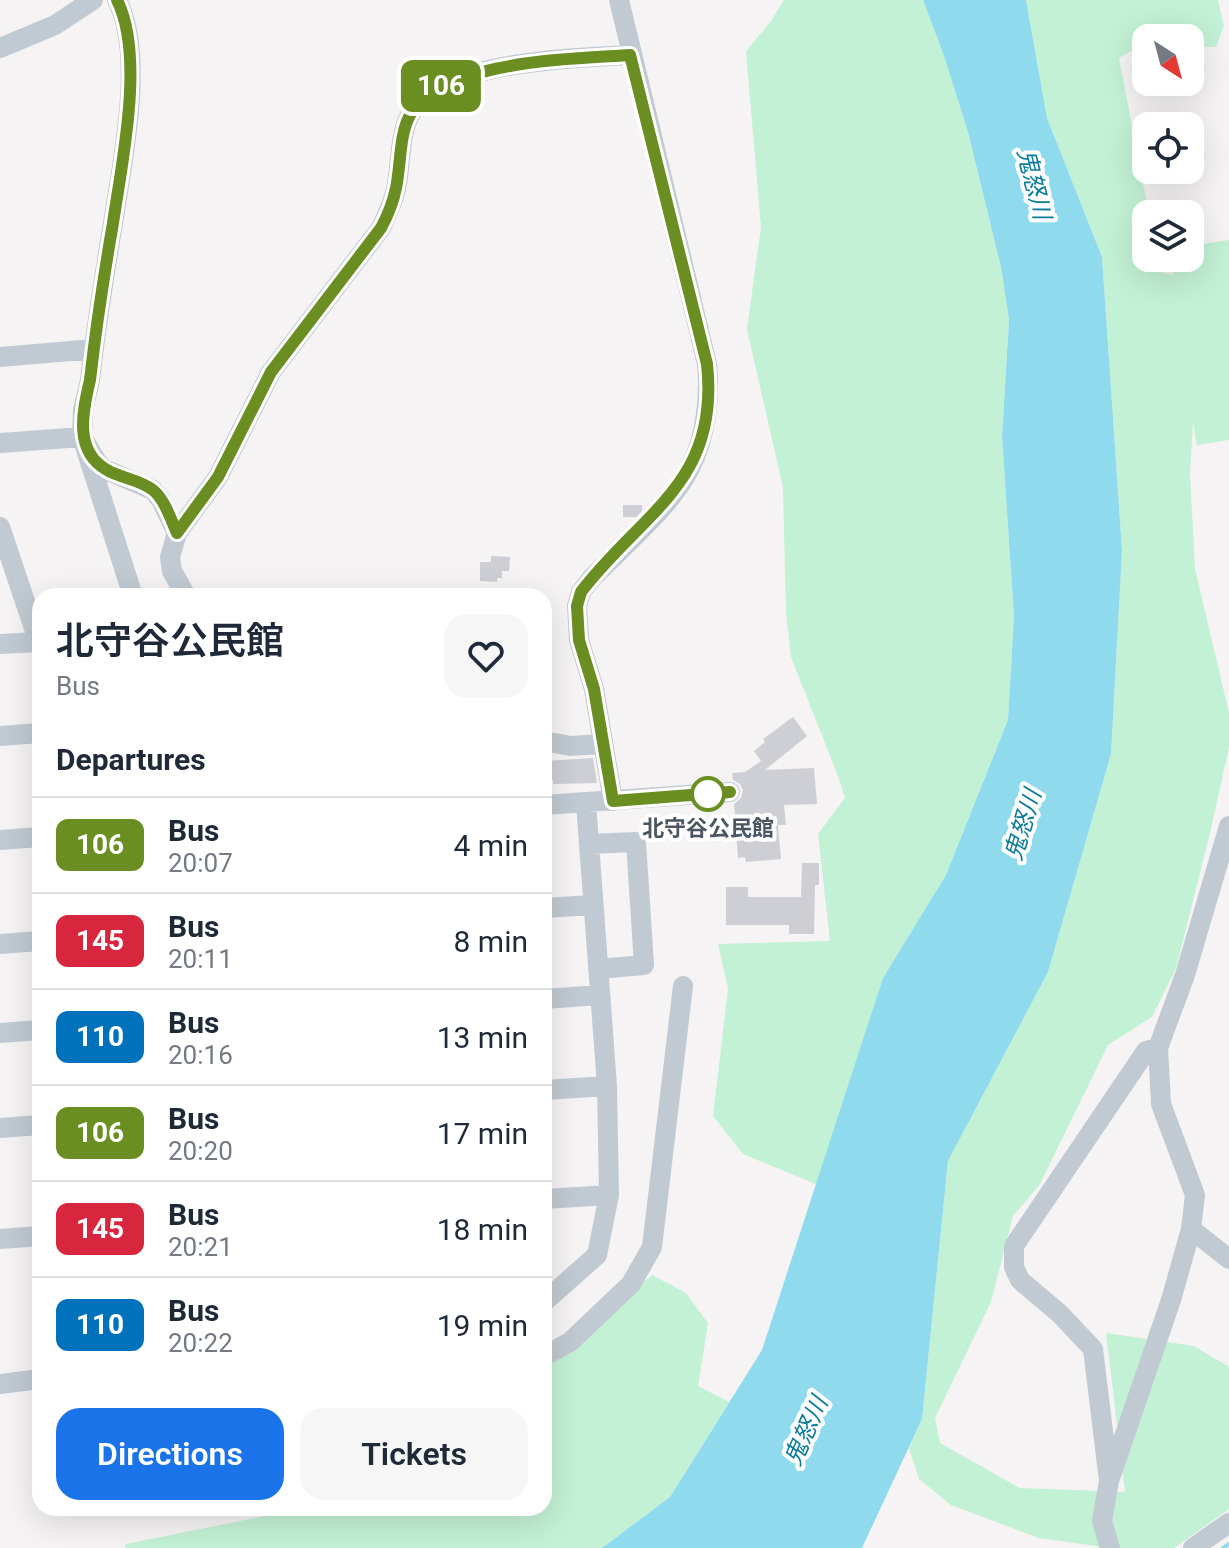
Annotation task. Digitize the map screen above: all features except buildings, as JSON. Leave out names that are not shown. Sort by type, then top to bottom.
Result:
[{"type":"street","points":[[0,48],[55,25],[93,0]]},
{"type":"street","points":[[117,0],[124,14],[129,48],[129,99],[90,380],[83,410],[82,437],[130,588]]},
{"type":"street","points":[[613,801],[594,689],[579,640],[577,606],[581,592],[591,579],[674,492],[691,467],[701,435],[709,386],[707,364],[619,0]]},
{"type":"street","points":[[182,588],[172,571],[170,557],[177,533],[218,477],[271,372],[381,228],[393,204],[409,117],[422,99],[452,81],[532,61],[630,55]]},
{"type":"street","points":[[0,357],[94,349]]},
{"type":"street","points":[[82,437],[104,469],[153,490],[177,533]]},
{"type":"street","points":[[0,443],[82,437]]},
{"type":"street","points":[[1,532],[32,623]]},
{"type":"street","points":[[0,644],[32,644]]},
{"type":"street","points":[[0,736],[32,734]]},
{"type":"street","points":[[552,743],[570,746],[602,744]]},
{"type":"street","points":[[552,805],[730,792]]},
{"type":"street","points":[[552,1295],[597,1255],[609,1195],[607,1086],[586,803]]},
{"type":"street","points":[[1096,1548],[1109,1481],[1171,1300],[1191,1229],[1195,1195],[1161,1104],[1158,1048],[1185,975],[1229,826]]},
{"type":"street","points":[[0,840],[32,838]]},
{"type":"street","points":[[589,844],[636,842],[644,965],[598,969]]},
{"type":"street","points":[[552,908],[592,905]]},
{"type":"street","points":[[0,944],[32,942]]},
{"type":"street","points":[[552,1352],[570,1342],[631,1284],[652,1247],[683,986]]},
{"type":"street","points":[[552,998],[600,995]]},
{"type":"street","points":[[0,1033],[32,1031]]},
{"type":"street","points":[[1109,1481],[1093,1349],[1060,1314],[1020,1280],[1014,1267],[1014,1246],[1146,1051],[1158,1048]]},
{"type":"street","points":[[552,1089],[607,1086]]},
{"type":"street","points":[[0,1128],[32,1126]]},
{"type":"street","points":[[552,1199],[609,1195]]},
{"type":"street","points":[[1191,1229],[1229,1259]]},
{"type":"street","points":[[0,1239],[32,1237]]},
{"type":"street","points":[[0,1384],[32,1380]]},
{"type":"street","points":[[1102,1521],[1110,1548]]},
{"type":"street","points":[[1193,1548],[1229,1523]]},
{"type":"green space","points":[[784,0],[923,0],[968,132],[1001,267],[1009,320],[1002,437],[1014,617],[1008,720],[946,875],[883,978],[818,1185],[743,1154],[713,1116],[728,989],[718,944],[830,941],[818,834],[845,798],[791,657],[786,612],[783,488],[747,329],[761,227],[746,51]]},
{"type":"green space","points":[[1026,0],[1218,0],[1224,26],[1216,47],[1204,47],[1204,24],[1132,24],[1132,50],[1119,58],[1132,126],[1132,184],[1143,184],[1146,200],[1132,200],[1132,272],[1173,275],[1173,272],[1204,272],[1204,244],[1229,240],[1229,440],[1197,445],[1193,423],[1190,473],[1195,569],[1229,713],[1229,747],[1176,968],[1152,1017],[1108,1045],[1040,1184],[1013,1216],[991,1302],[935,1418],[940,1443],[1020,1488],[1125,1492],[1106,1333],[1194,1346],[1229,1367],[1229,1509],[1174,1548],[1111,1548],[1039,1538],[951,1505],[919,1479],[909,1448],[922,1419],[948,1161],[1048,972],[1111,754],[1122,550],[1102,257],[1047,118]]},
{"type":"green space","points":[[652,1275],[686,1293],[708,1323],[698,1386],[729,1402],[670,1497],[602,1548],[125,1548],[126,1544],[265,1516],[552,1516],[552,1360]]},
{"type":"water","name":"鬼怒川","points":[[923,0],[1026,0],[1047,118],[1102,257],[1122,550],[1111,754],[1048,972],[948,1161],[922,1419],[862,1548],[602,1548],[670,1497],[762,1350],[883,978],[946,875],[1008,720],[1014,617],[1002,437],[1009,320],[1001,267],[968,132]]},
{"type":"waterway","points":[[1223,1548],[1229,1544]]},
{"type":"bus line","name":"106","points":[[117,0],[124,14],[129,48],[129,99],[90,380],[83,410],[82,437],[104,469],[153,490],[177,533],[218,477],[271,372],[381,228],[393,204],[409,117],[422,99],[452,81],[532,61],[630,55],[707,364],[709,386],[701,435],[691,467],[674,492],[581,592],[577,606],[579,640],[594,689],[613,801],[730,792]]},
{"type":"place","name":"北守谷公民館","points":[[708,794]]}]
